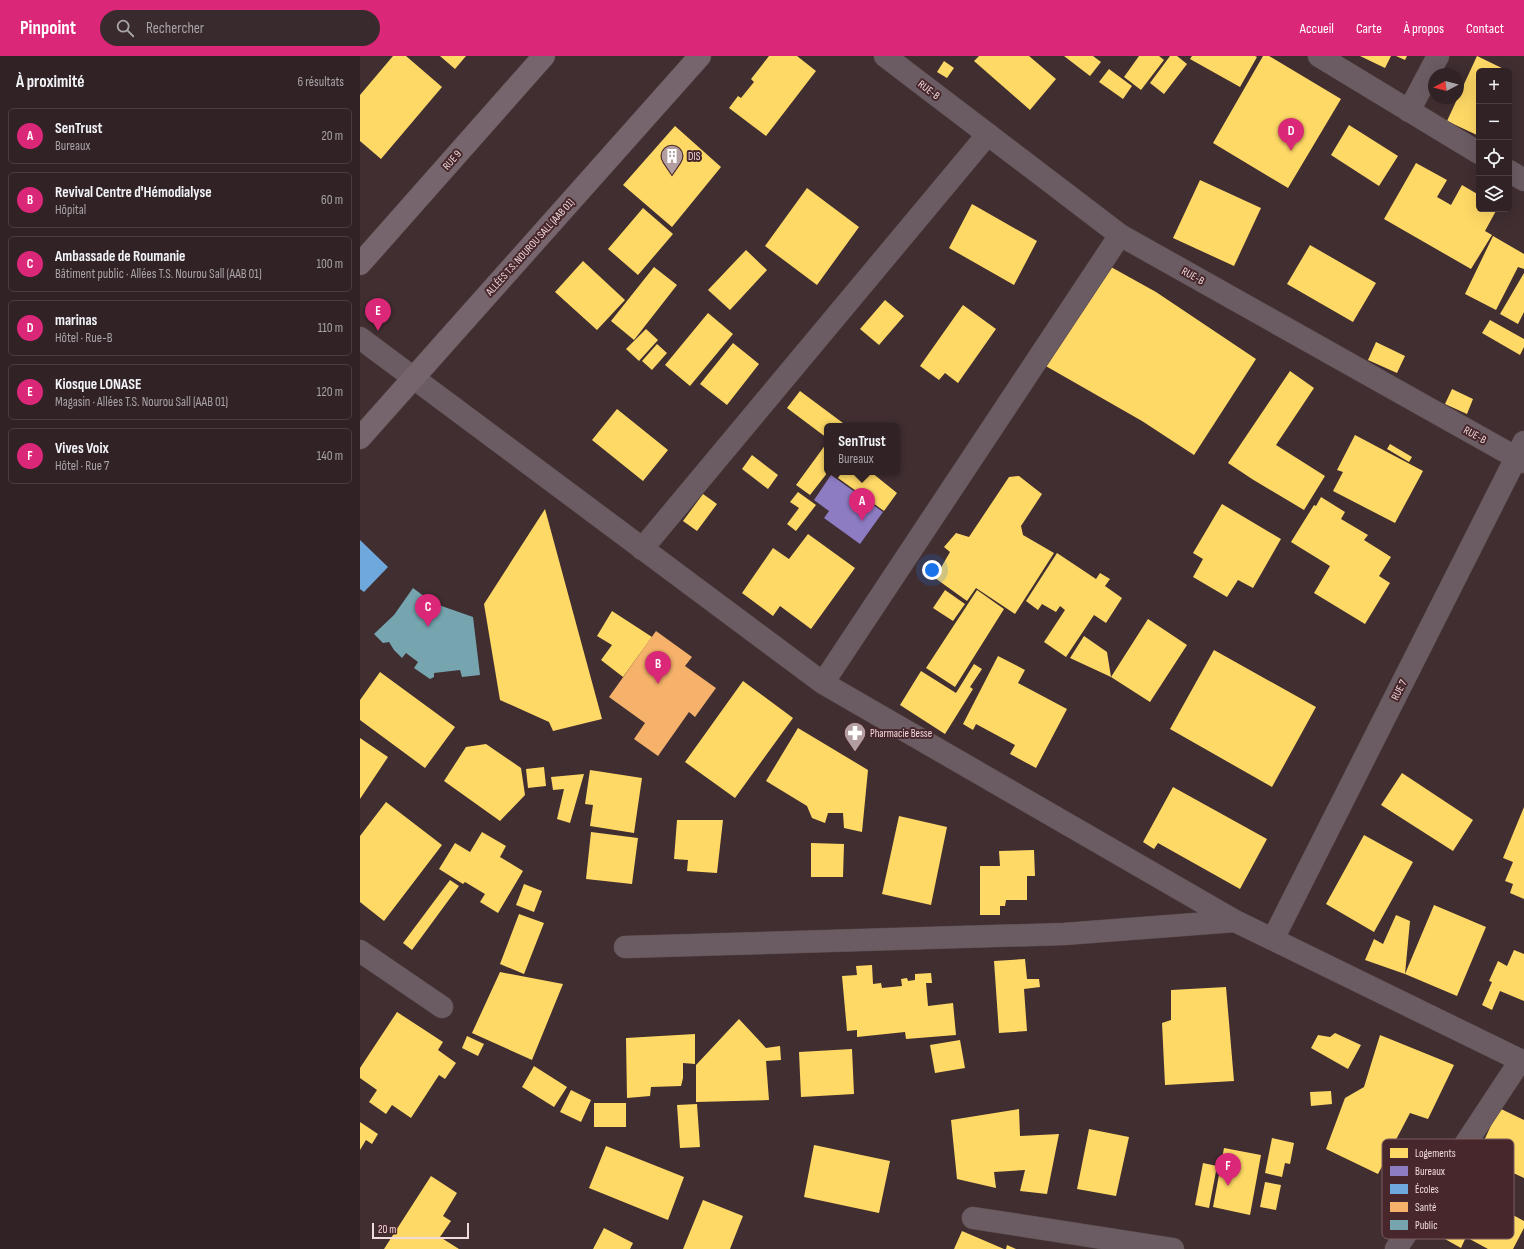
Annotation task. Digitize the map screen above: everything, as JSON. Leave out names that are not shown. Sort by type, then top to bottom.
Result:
[{"type":"street","name":"RUE 9","points":[[360,264],[544,56]]},
{"type":"street","name":"ALLÉES T.S. NOUROU SALL (AAB 01)","points":[[360,438],[700,56]]},
{"type":"street","name":"RUE-B","points":[[885,56],[908,63],[988,134],[1120,235],[1521,454]]},
{"type":"street","points":[[1319,56],[1476,151]]},
{"type":"street","points":[[1409,111],[1438,56]]},
{"type":"street","points":[[642,549],[988,134]]},
{"type":"street","points":[[1512,173],[1524,180]]},
{"type":"street","points":[[823,683],[1120,235]]},
{"type":"street","points":[[360,338],[823,683],[1235,921],[1522,1062],[1470,1139]]},
{"type":"street","name":"RUE 7","points":[[1273,939],[1521,454]]},
{"type":"street","points":[[626,947],[1064,934],[1235,921]]},
{"type":"street","points":[[360,951],[442,1007]]},
{"type":"street","points":[[973,1218],[1173,1249]]},
{"type":"street","points":[[1396,1249],[1403,1239]]},
{"type":"building: Logements","points":[[393,56],[406,56],[442,87],[381,159],[360,141],[360,95]]},
{"type":"building: Logements","points":[[440,56],[466,56],[455,69]]},
{"type":"building: Logements","points":[[769,56],[797,56],[816,71],[766,136],[729,108],[738,96],[741,98],[754,82],[751,79]]},
{"type":"building: Logements","points":[[979,56],[1029,56],[1056,79],[1030,110],[974,61]]},
{"type":"building: Logements","points":[[1064,56],[1093,56],[1101,62],[1090,76]]},
{"type":"building: Logements","points":[[1139,56],[1159,56],[1164,60],[1141,90],[1124,77]]},
{"type":"building: Logements","points":[[1170,56],[1177,56],[1187,64],[1164,94],[1150,83]]},
{"type":"building: Logements","points":[[1192,56],[1257,57],[1240,87],[1190,59]]},
{"type":"building: Logements","points":[[1263,56],[1269,56],[1341,99],[1288,188],[1213,143]]},
{"type":"building: Logements","points":[[1360,56],[1391,56],[1385,68]]},
{"type":"building: Logements","points":[[1396,56],[1407,56],[1405,60]]},
{"type":"building: Logements","points":[[1477,56],[1502,68],[1476,68],[1476,135],[1447,121],[1455,104],[1464,104],[1464,84]]},
{"type":"building: Logements","points":[[944,61],[954,68],[947,78],[937,72]]},
{"type":"building: Logements","points":[[1109,69],[1132,86],[1123,99],[1099,82]]},
{"type":"building: Logements","points":[[1349,125],[1398,156],[1379,186],[1331,155]]},
{"type":"building: Logements","name":"DIS","points":[[675,126],[721,167],[672,227],[623,185]]},
{"type":"building: Logements","points":[[1416,163],[1447,180],[1437,197],[1451,205],[1462,185],[1476,193],[1476,212],[1495,212],[1485,231],[1492,235],[1471,269],[1384,219]]},
{"type":"building: Logements","points":[[1200,180],[1261,208],[1234,266],[1173,238]]},
{"type":"building: Logements","points":[[807,188],[859,227],[817,285],[765,246]]},
{"type":"building: Logements","points":[[972,204],[1037,241],[1014,285],[949,248]]},
{"type":"building: Logements","points":[[643,208],[673,234],[638,275],[608,249]]},
{"type":"building: Logements","points":[[1493,236],[1524,254],[1524,269],[1518,267],[1496,310],[1465,294]]},
{"type":"building: Logements","points":[[1310,245],[1376,283],[1353,322],[1287,284]]},
{"type":"building: Logements","points":[[746,250],[767,270],[730,310],[708,290]]},
{"type":"building: Logements","points":[[583,261],[625,300],[597,330],[555,292]]},
{"type":"building: Logements","points":[[654,267],[677,285],[634,340],[611,321]]},
{"type":"building: Logements","points":[[1111,267],[1156,292],[1256,359],[1194,455],[1142,421],[1044,365]]},
{"type":"building: Logements","points":[[1524,273],[1524,312],[1518,324],[1500,314]]},
{"type":"building: Logements","points":[[885,300],[904,316],[879,345],[860,329]]},
{"type":"building: Logements","points":[[963,305],[996,329],[958,383],[945,373],[939,380],[920,366]]},
{"type":"building: Logements","points":[[708,313],[733,334],[690,386],[665,365]]},
{"type":"building: Logements","points":[[1490,320],[1524,339],[1524,347],[1520,355],[1482,333]]},
{"type":"building: Logements","points":[[646,329],[658,340],[639,361],[626,349]]},
{"type":"building: Logements","points":[[1376,342],[1405,356],[1397,373],[1368,360]]},
{"type":"building: Logements","points":[[733,343],[759,364],[727,405],[700,384]]},
{"type":"building: Logements","points":[[657,344],[667,353],[652,370],[642,361]]},
{"type":"building: Logements","points":[[1290,371],[1314,388],[1276,445],[1325,476],[1304,510],[1228,463]]},
{"type":"building: Logements","points":[[1452,389],[1473,399],[1467,414],[1445,404]]},
{"type":"building: Logements","points":[[800,391],[843,423],[824,423],[824,436],[787,408]]},
{"type":"building: Logements","points":[[617,409],[668,450],[643,481],[592,440]]},
{"type":"building: Logements","points":[[1355,435],[1423,471],[1395,523],[1333,491],[1343,472],[1337,470]]},
{"type":"building: Logements","points":[[1390,444],[1412,457],[1409,462],[1387,449]]},
{"type":"building: Logements","points":[[824,447],[824,475],[826,475],[810,495],[796,485]]},
{"type":"building: Logements","points":[[752,455],[778,475],[768,489],[742,469]]},
{"type":"building: Logements","points":[[840,475],[875,475],[897,493],[884,511],[838,478]]},
{"type":"building: Logements","points":[[1019,476],[1042,494],[1021,526],[1023,535],[1054,553],[1015,614],[976,588],[967,601],[935,578],[950,552],[944,547],[956,533],[969,537],[1009,477]]},
{"type":"building: Logements","points":[[798,492],[816,505],[796,531],[787,524],[799,508],[790,502]]},
{"type":"building: Logements","points":[[703,494],[717,504],[697,531],[683,521]]},
{"type":"building: Logements","points":[[1321,497],[1345,512],[1341,519],[1368,535],[1364,540],[1391,557],[1379,576],[1390,583],[1365,624],[1314,593],[1330,566],[1291,542],[1314,505],[1316,506]]},
{"type":"building: Logements","points":[[1222,504],[1281,539],[1253,588],[1238,580],[1227,597],[1193,577],[1203,559],[1193,553]]},
{"type":"building: Logements","points":[[545,509],[602,719],[553,731],[549,722],[500,700],[484,604]]},
{"type":"building: Logements","points":[[808,534],[855,568],[811,629],[780,606],[773,616],[742,593],[773,548],[789,559]]},
{"type":"building: Logements","points":[[1057,553],[1096,579],[1100,573],[1110,579],[1105,586],[1122,598],[1106,623],[1094,615],[1066,657],[1044,642],[1065,610],[1060,606],[1056,612],[1042,604],[1038,610],[1026,601]]},
{"type":"building: Logements","points":[[945,590],[965,604],[953,621],[933,608]]},
{"type":"building: Logements","points":[[977,590],[1004,609],[955,687],[926,668]]},
{"type":"building: Logements","points":[[612,611],[652,637],[623,677],[601,660],[612,645],[597,636]]},
{"type":"building: Logements","points":[[1148,619],[1187,645],[1150,702],[1111,677]]},
{"type":"building: Logements","points":[[1084,636],[1107,652],[1111,677],[1070,658]]},
{"type":"building: Logements","points":[[1214,650],[1316,707],[1272,787],[1170,729]]},
{"type":"building: Logements","points":[[998,656],[1025,670],[1018,683],[1067,709],[1036,768],[1010,754],[1015,745],[976,724],[973,730],[963,724]]},
{"type":"building: Logements","points":[[974,664],[982,669],[970,687],[973,689],[945,734],[900,705],[921,671],[956,693]]},
{"type":"building: Logements","points":[[380,672],[455,727],[425,768],[360,720],[360,700]]},
{"type":"building: Logements","points":[[743,681],[793,718],[735,798],[685,762]]},
{"type":"building: Logements","points":[[798,728],[868,770],[862,832],[844,828],[843,813],[828,813],[825,823],[812,818],[807,806],[766,781]]},
{"type":"building: Logements","points":[[360,738],[388,757],[360,799]]},
{"type":"building: Logements","points":[[486,744],[521,768],[525,795],[500,821],[444,781],[466,747]]},
{"type":"building: Logements","points":[[544,767],[546,786],[528,788],[526,769]]},
{"type":"building: Logements","points":[[590,770],[642,778],[634,833],[590,826],[593,805],[585,804]]},
{"type":"building: Logements","points":[[1402,773],[1473,820],[1453,851],[1381,805]]},
{"type":"building: Logements","points":[[584,774],[570,823],[557,819],[564,789],[553,790],[551,777]]},
{"type":"building: Logements","points":[[1173,787],[1267,839],[1240,889],[1158,843],[1154,849],[1143,842]]},
{"type":"building: Logements","points":[[386,802],[442,845],[384,921],[360,902],[360,836]]},
{"type":"building: Logements","points":[[1524,807],[1524,899],[1510,893],[1513,884],[1505,881],[1513,862],[1503,858]]},
{"type":"building: Logements","points":[[899,816],[947,827],[931,905],[882,894]]},
{"type":"building: Logements","points":[[677,820],[723,820],[717,873],[687,871],[688,860],[674,859]]},
{"type":"building: Logements","points":[[482,832],[506,846],[500,857],[523,871],[498,913],[480,902],[485,894],[465,882],[463,884],[439,869],[455,843],[470,852]]},
{"type":"building: Logements","points":[[591,832],[638,838],[632,884],[586,879]]},
{"type":"building: Logements","points":[[1364,835],[1413,862],[1374,932],[1326,904]]},
{"type":"building: Logements","points":[[811,843],[844,844],[843,877],[811,877]]},
{"type":"building: Logements","points":[[1034,850],[1035,876],[1027,876],[1027,900],[1006,900],[1005,906],[1000,906],[1000,915],[980,915],[980,866],[1000,866],[999,851]]},
{"type":"building: Logements","points":[[450,880],[459,886],[412,950],[403,943]]},
{"type":"building: Logements","points":[[524,884],[542,891],[534,912],[516,905]]},
{"type":"building: Logements","points":[[1434,905],[1486,927],[1457,996],[1405,974]]},
{"type":"building: Logements","points":[[519,914],[544,923],[524,974],[500,964]]},
{"type":"building: Logements","points":[[1396,915],[1410,921],[1405,974],[1365,960],[1374,939],[1383,944]]},
{"type":"building: Logements","points":[[1514,950],[1524,954],[1524,1001],[1500,991],[1492,1010],[1482,1005],[1492,982],[1489,981],[1498,961],[1507,966]]},
{"type":"building: Logements","points":[[1025,959],[1027,979],[1039,979],[1040,987],[1024,989],[1027,1031],[999,1033],[994,961]]},
{"type":"building: Logements","points":[[872,965],[873,984],[881,983],[882,988],[902,986],[901,979],[907,978],[908,981],[915,980],[915,974],[931,973],[932,983],[926,983],[928,1006],[953,1003],[956,1035],[906,1039],[905,1032],[857,1037],[857,1030],[847,1031],[842,976],[857,975],[856,966]]},
{"type":"building: Logements","points":[[500,972],[563,984],[532,1060],[472,1033]]},
{"type":"building: Logements","points":[[1226,987],[1234,1081],[1165,1085],[1162,1023],[1171,1020],[1171,990]]},
{"type":"building: Logements","points":[[397,1012],[443,1042],[438,1050],[456,1063],[445,1079],[439,1075],[411,1118],[392,1105],[386,1114],[369,1102],[377,1090],[360,1078],[360,1068]]},
{"type":"building: Logements","points":[[739,1019],[766,1048],[780,1046],[781,1060],[766,1061],[769,1100],[696,1102],[696,1065]]},
{"type":"building: Logements","points":[[1335,1033],[1361,1045],[1348,1069],[1311,1048],[1318,1035],[1330,1037]]},
{"type":"building: Logements","points":[[695,1034],[695,1064],[683,1063],[683,1078],[681,1086],[651,1087],[650,1096],[627,1098],[626,1038]]},
{"type":"building: Logements","points":[[1380,1035],[1454,1065],[1428,1119],[1410,1113],[1396,1139],[1382,1139],[1382,1166],[1378,1174],[1326,1149],[1345,1098],[1364,1087]]},
{"type":"building: Logements","points":[[467,1036],[484,1044],[478,1056],[462,1048]]},
{"type":"building: Logements","points":[[960,1040],[965,1068],[935,1073],[930,1045]]},
{"type":"building: Logements","points":[[852,1049],[854,1094],[801,1097],[799,1052]]},
{"type":"building: Logements","points":[[534,1066],[567,1087],[554,1107],[522,1087]]},
{"type":"building: Logements","points":[[571,1090],[591,1100],[581,1122],[560,1112]]},
{"type":"building: Logements","points":[[1331,1091],[1332,1104],[1311,1106],[1310,1092]]},
{"type":"building: Logements","points":[[594,1103],[626,1103],[626,1127],[594,1127]]},
{"type":"building: Logements","points":[[697,1104],[700,1147],[680,1148],[677,1105]]},
{"type":"building: Logements","points":[[1499,1108],[1524,1120],[1524,1178],[1514,1173],[1514,1139],[1485,1139]]},
{"type":"building: Logements","points":[[1019,1109],[1020,1136],[1059,1134],[1047,1194],[1020,1191],[1025,1170],[994,1172],[996,1188],[957,1179],[951,1120]]},
{"type":"building: Logements","points":[[360,1122],[378,1134],[372,1144],[366,1140],[360,1150]]},
{"type":"building: Logements","points":[[1089,1129],[1129,1137],[1116,1196],[1077,1189]]},
{"type":"building: Logements","points":[[1272,1138],[1294,1143],[1290,1164],[1285,1163],[1282,1177],[1265,1173]]},
{"type":"building: Logements","points":[[814,1145],[890,1161],[879,1213],[804,1197]]},
{"type":"building: Logements","points":[[606,1146],[684,1177],[668,1220],[589,1188]]},
{"type":"building: Logements","points":[[1224,1148],[1261,1155],[1250,1215],[1213,1207]]},
{"type":"building: Logements","points":[[1203,1163],[1217,1166],[1209,1208],[1195,1205]]},
{"type":"building: Logements","points":[[431,1176],[457,1193],[443,1216],[451,1221],[440,1237],[459,1249],[384,1249]]},
{"type":"building: Logements","points":[[1265,1182],[1281,1185],[1276,1210],[1260,1207]]},
{"type":"building: Logements","points":[[703,1200],[743,1216],[730,1249],[683,1249]]},
{"type":"building: Logements","points":[[1514,1216],[1524,1221],[1524,1228],[1513,1249],[1488,1249],[1470,1239],[1514,1239]]},
{"type":"building: Logements","points":[[604,1228],[633,1243],[630,1249],[593,1249]]},
{"type":"building: Logements","points":[[962,1231],[1004,1249],[954,1249]]},
{"type":"building: Logements","points":[[1445,1239],[1465,1239],[1461,1248]]},
{"type":"building: Logements","points":[[1007,1245],[1016,1249],[1006,1249]]},
{"type":"building: Bureaux","points":[[831,475],[883,512],[860,544],[824,518],[829,511],[814,500]]},
{"type":"building: Écoles","points":[[360,540],[388,567],[364,592],[360,589]]},
{"type":"building: Santé","points":[[656,631],[692,657],[685,666],[716,688],[695,717],[689,712],[658,756],[634,739],[645,723],[609,697]]},
{"type":"building: Public","points":[[413,588],[433,603],[473,617],[480,675],[462,677],[460,670],[434,673],[434,677],[430,679],[414,668],[418,662],[406,653],[402,658],[389,642],[383,643],[374,634],[394,615]]},
{"type":"place","name":"marinas","points":[[1291,151]]},
{"type":"place","name":"DIS","points":[[672,176]]},
{"type":"place","name":"Kiosque LONASE","points":[[378,331]]},
{"type":"place","name":"SenTrust","points":[[862,521]]},
{"type":"place","name":"Ambassade de Roumanie","points":[[428,627]]},
{"type":"place","name":"Revival Centre d'Hémodialyse","points":[[658,684]]},
{"type":"place","name":"Pharmacie Besse","points":[[855,752]]},
{"type":"place","name":"Vives Voix","points":[[1228,1186]]}]
